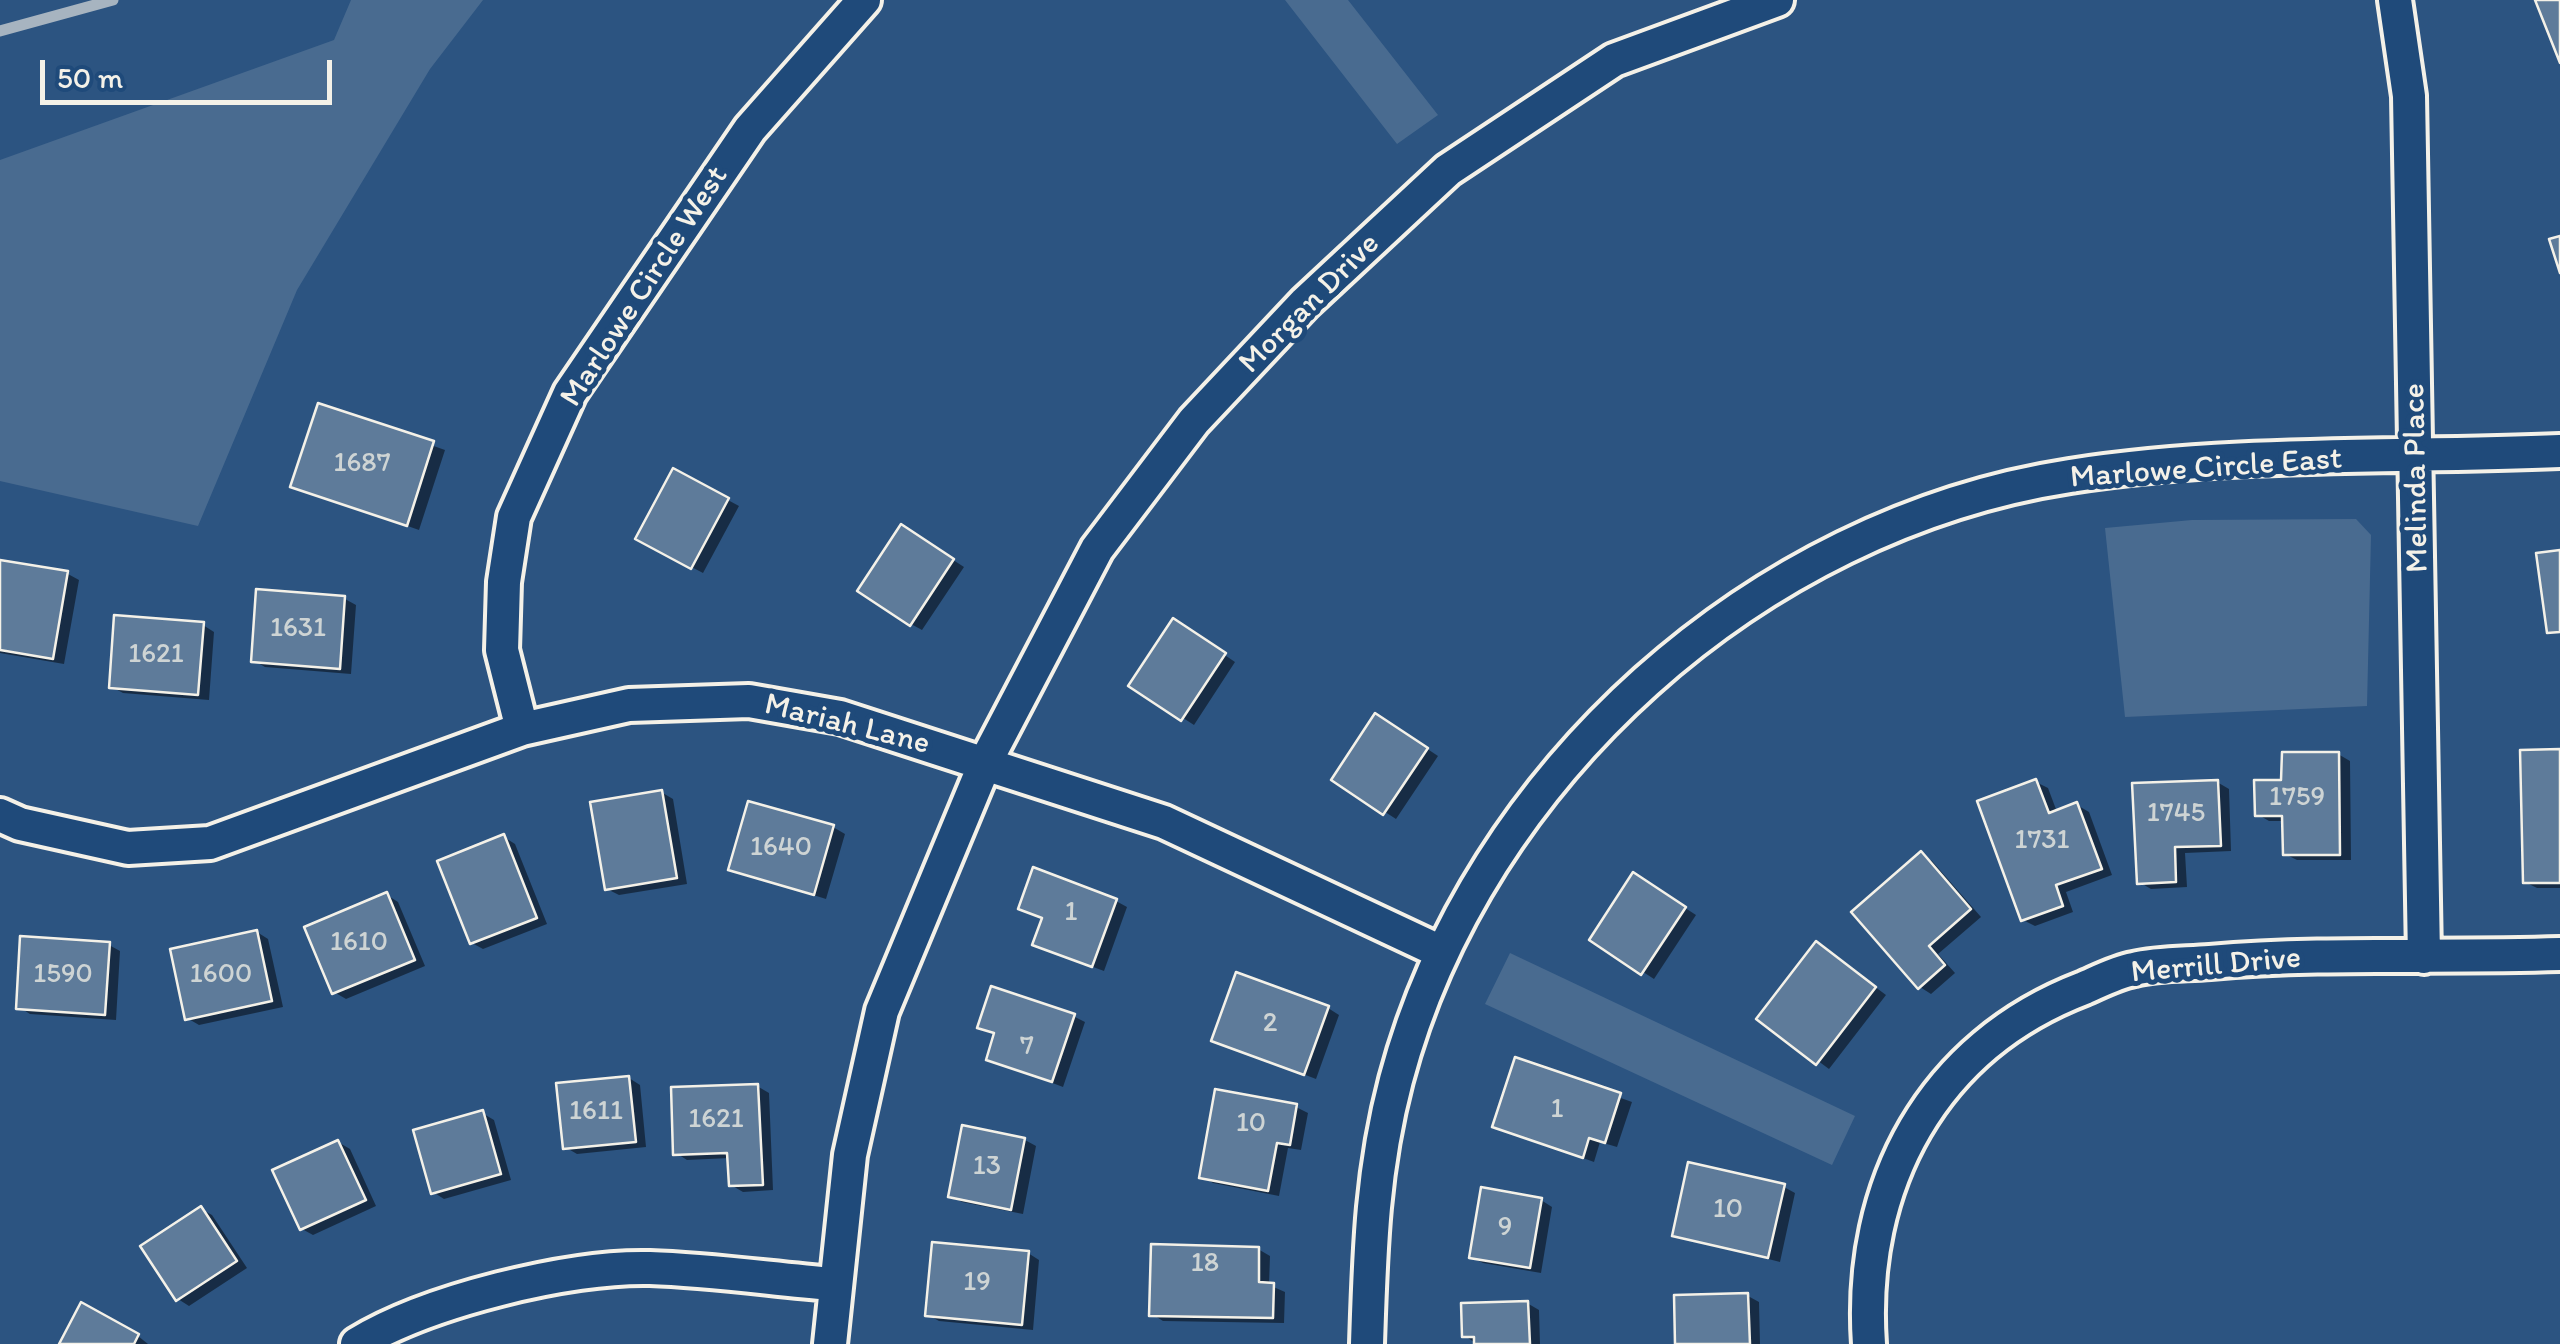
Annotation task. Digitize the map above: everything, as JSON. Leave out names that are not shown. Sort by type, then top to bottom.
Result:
[{"type":"street","name":"Marlowe Circle West","points":[[522,730],[502,650],[504,582],[514,518],[570,393],[750,129],[864,0]]},
{"type":"street","name":"Morgan Drive","points":[[830,1344],[833,1284],[850,1155],[882,1012],[986,761],[1097,550],[1194,421],[1306,303],[1448,170],[1614,60],[1776,0]]},
{"type":"street","name":"Melinda Place","points":[[2394,0],[2409,96],[2424,957]]},
{"type":"street","name":"Marlowe Circle East","points":[[1367,1344],[1371,1200],[1396,1078],[1441,952],[1489,866],[1548,788],[1620,704],[1704,630],[1822,558],[1952,504],[2068,476],[2190,464],[2560,451]]},
{"type":"street","name":"Mariah Lane","points":[[0,815],[20,824],[128,848],[210,843],[522,730],[629,705],[749,701],[840,717],[986,761],[1164,822],[1441,952]]},
{"type":"street","name":"Merrill Drive","points":[[1869,1344],[1866,1303],[1879,1215],[1893,1166],[1917,1124],[1973,1052],[2054,999],[2133,969],[2260,958],[2560,954]]},
{"type":"street","points":[[357,1344],[475,1296],[558,1277],[647,1268],[833,1284]]},
{"type":"shaded area","points":[[351,0],[483,0],[430,69],[297,290],[198,526],[0,481],[0,160],[334,40]]},
{"type":"shaded area","points":[[1285,0],[1348,0],[1438,115],[1397,144]]},
{"type":"shaded area","points":[[2356,519],[2371,535],[2367,706],[2125,717],[2105,528],[2192,520]]},
{"type":"shaded area","points":[[1510,953],[1855,1116],[1832,1165],[1485,1004]]},
{"type":"building","points":[[2535,0],[2560,0],[2560,63]]},
{"type":"building","points":[[2560,236],[2560,273],[2549,239]]},
{"type":"building","points":[[318,403],[434,441],[407,526],[290,487]]},
{"type":"building","points":[[673,468],[729,498],[691,569],[635,539]]},
{"type":"building","points":[[901,524],[954,559],[910,626],[857,591]]},
{"type":"building","points":[[2560,550],[2560,632],[2547,633],[2536,553]]},
{"type":"building","points":[[0,560],[68,571],[53,659],[0,650]]},
{"type":"building","points":[[256,589],[345,596],[340,669],[251,662]]},
{"type":"building","points":[[114,615],[204,622],[198,695],[109,688]]},
{"type":"building","points":[[1173,618],[1226,653],[1181,721],[1128,686]]},
{"type":"building","points":[[1375,713],[1428,748],[1383,815],[1331,780]]},
{"type":"building","points":[[2560,749],[2560,883],[2523,883],[2520,750]]},
{"type":"building","points":[[2282,752],[2339,752],[2340,855],[2283,855],[2282,816],[2255,816],[2254,780],[2281,780]]},
{"type":"building","points":[[2036,779],[2049,813],[2077,802],[2102,869],[2056,885],[2063,906],[2021,921],[1977,801]]},
{"type":"building","points":[[2218,780],[2221,846],[2175,847],[2176,882],[2137,884],[2132,783]]},
{"type":"building","points":[[662,790],[677,878],[605,890],[590,802]]},
{"type":"building","points":[[748,801],[834,825],[814,895],[728,870]]},
{"type":"building","points":[[504,834],[537,918],[470,944],[437,861]]},
{"type":"building","points":[[1921,851],[1971,909],[1929,946],[1945,965],[1918,989],[1851,912]]},
{"type":"building","points":[[1033,867],[1117,899],[1092,967],[1032,945],[1042,918],[1018,909]]},
{"type":"building","points":[[1633,872],[1686,907],[1641,975],[1589,940]]},
{"type":"building","points":[[387,892],[415,960],[332,994],[304,927]]},
{"type":"building","points":[[257,930],[272,1001],[185,1020],[170,949]]},
{"type":"building","points":[[20,936],[110,942],[105,1015],[16,1009]]},
{"type":"building","points":[[1816,941],[1876,987],[1816,1065],[1756,1019]]},
{"type":"building","points":[[1236,972],[1329,1006],[1304,1075],[1211,1041]]},
{"type":"building","points":[[991,986],[1075,1014],[1052,1082],[986,1060],[994,1033],[977,1028]]},
{"type":"building","points":[[1515,1057],[1621,1093],[1605,1143],[1589,1138],[1583,1158],[1492,1127]]},
{"type":"building","points":[[629,1076],[636,1142],[563,1149],[556,1083]]},
{"type":"building","points":[[758,1084],[763,1185],[729,1186],[727,1153],[673,1155],[671,1087]]},
{"type":"building","points":[[1215,1089],[1297,1104],[1290,1145],[1277,1143],[1268,1191],[1199,1178]]},
{"type":"building","points":[[483,1110],[501,1174],[431,1194],[413,1130]]},
{"type":"building","points":[[962,1125],[1025,1138],[1011,1210],[948,1197]]},
{"type":"building","points":[[338,1140],[366,1200],[300,1230],[272,1170]]},
{"type":"building","points":[[1688,1162],[1785,1184],[1768,1258],[1672,1236]]},
{"type":"building","points":[[1481,1187],[1542,1198],[1530,1268],[1469,1258]]},
{"type":"building","points":[[201,1206],[237,1261],[176,1301],[140,1246]]},
{"type":"building","points":[[932,1242],[1029,1251],[1022,1325],[925,1316]]},
{"type":"building","points":[[1151,1244],[1259,1247],[1259,1282],[1274,1283],[1273,1318],[1149,1316]]},
{"type":"building","points":[[1748,1293],[1750,1344],[1675,1344],[1674,1295]]},
{"type":"building","points":[[1528,1301],[1530,1344],[1474,1344],[1474,1337],[1462,1337],[1461,1303]]},
{"type":"building","points":[[81,1302],[139,1334],[134,1344],[59,1344]]},
{"type":"waterway","points":[[0,31],[113,0]]}]
